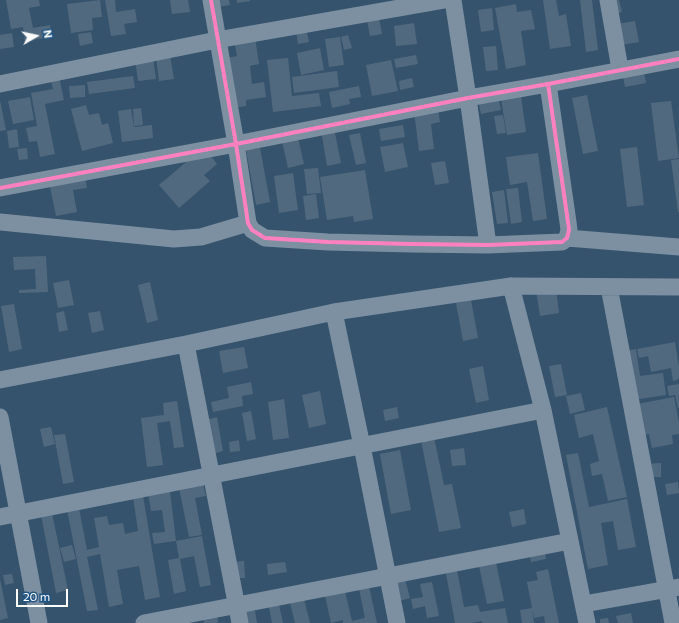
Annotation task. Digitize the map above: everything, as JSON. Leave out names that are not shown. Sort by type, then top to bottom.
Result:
[{"type":"street","points":[[211,0],[248,222],[252,230],[265,238],[328,242],[488,245],[562,242],[567,238],[679,247]]},
{"type":"street","points":[[0,84],[217,40],[445,0]]},
{"type":"street","points":[[453,0],[488,245]]},
{"type":"street","points":[[608,0],[620,69]]},
{"type":"street","points":[[0,188],[679,59]]},
{"type":"street","points":[[548,84],[568,222],[567,238]]},
{"type":"street","points":[[0,222],[174,239],[201,236],[248,222]]},
{"type":"street","points":[[511,286],[543,410],[587,623]]},
{"type":"street","points":[[0,380],[186,344],[334,312],[511,286],[679,287]]},
{"type":"street","points":[[609,287],[672,588],[673,623]]},
{"type":"street","points":[[334,312],[397,623]]},
{"type":"street","points":[[186,344],[240,623]]},
{"type":"street","points":[[0,517],[212,474],[543,410]]},
{"type":"street","points":[[0,417],[40,623]]},
{"type":"street","points":[[144,623],[570,541]]},
{"type":"street","points":[[584,604],[672,588]]},
{"type":"building","points":[[6,0],[39,0],[40,6],[29,8],[33,28],[50,25],[52,37],[25,41],[23,27],[11,29]]},
{"type":"building","points":[[100,0],[102,17],[92,18],[93,30],[71,33],[67,4]]},
{"type":"building","points":[[105,0],[115,0],[116,12],[135,9],[137,22],[124,24],[126,34],[111,36]]},
{"type":"building","points":[[170,0],[188,0],[190,12],[172,14]]},
{"type":"building","points":[[217,0],[229,0],[230,5],[218,7]]},
{"type":"building","points":[[237,0],[250,0],[250,1],[237,3]]},
{"type":"building","points":[[543,0],[556,0],[559,16],[566,14],[571,46],[550,49]]},
{"type":"building","points":[[580,0],[592,0],[598,50],[586,52]]},
{"type":"building","points":[[607,0],[619,0],[622,12],[611,15]]},
{"type":"building","points":[[516,4],[517,12],[531,10],[535,29],[521,31],[526,65],[506,69],[495,8]]},
{"type":"building","points":[[492,8],[494,30],[481,32],[478,10]]},
{"type":"building","points":[[379,18],[382,34],[370,36],[367,20]]},
{"type":"building","points":[[635,21],[639,42],[621,45],[617,24]]},
{"type":"building","points":[[414,23],[417,44],[396,46],[394,26]]},
{"type":"building","points":[[306,28],[309,42],[298,44],[296,30]]},
{"type":"building","points":[[91,32],[93,43],[80,46],[78,34]]},
{"type":"building","points":[[12,33],[14,47],[0,49],[0,35]]},
{"type":"building","points":[[348,35],[352,48],[344,50],[341,37]]},
{"type":"building","points":[[255,37],[259,64],[250,66],[252,84],[264,82],[266,97],[246,100],[246,106],[233,108],[226,58],[237,56],[234,40]]},
{"type":"building","points":[[340,37],[344,65],[329,67],[325,39]]},
{"type":"building","points":[[496,46],[498,70],[486,71],[483,47]]},
{"type":"building","points":[[320,48],[324,70],[301,75],[297,53]]},
{"type":"building","points":[[170,55],[174,79],[159,81],[156,57]]},
{"type":"building","points":[[416,55],[418,64],[396,68],[394,59]]},
{"type":"building","points":[[153,57],[156,79],[138,81],[135,59]]},
{"type":"building","points":[[288,58],[292,96],[319,93],[321,106],[273,112],[267,60]]},
{"type":"building","points":[[391,60],[398,91],[372,96],[366,65]]},
{"type":"building","points":[[643,68],[646,83],[625,87],[622,72]]},
{"type":"building","points":[[337,71],[339,87],[294,93],[292,77]]},
{"type":"building","points":[[59,76],[64,100],[45,104],[55,154],[40,157],[37,141],[29,142],[26,128],[37,126],[31,93],[53,89],[50,77]]},
{"type":"building","points":[[133,76],[135,88],[89,94],[87,82]]},
{"type":"building","points":[[412,78],[414,87],[400,90],[399,81]]},
{"type":"building","points":[[85,85],[85,97],[70,98],[69,86]]},
{"type":"building","points":[[359,86],[361,97],[349,99],[350,104],[332,108],[329,92]]},
{"type":"building","points":[[587,95],[598,151],[583,154],[572,98]]},
{"type":"building","points":[[498,96],[501,110],[481,114],[478,100]]},
{"type":"building","points":[[521,96],[526,132],[507,135],[501,99]]},
{"type":"building","points":[[30,97],[34,120],[13,124],[8,101]]},
{"type":"building","points":[[0,100],[6,130],[0,131]]},
{"type":"building","points":[[671,101],[679,158],[658,161],[651,103]]},
{"type":"building","points":[[86,105],[89,115],[99,113],[102,125],[108,123],[113,143],[82,151],[71,109]]},
{"type":"building","points":[[141,108],[143,125],[134,126],[133,109]]},
{"type":"building","points":[[438,108],[440,122],[431,124],[434,149],[419,151],[414,111]]},
{"type":"building","points":[[131,109],[134,127],[152,125],[153,138],[122,142],[118,111]]},
{"type":"building","points":[[503,115],[506,133],[497,134],[494,116]]},
{"type":"building","points":[[403,125],[405,137],[381,141],[379,129]]},
{"type":"building","points":[[334,128],[341,163],[327,166],[321,130]]},
{"type":"building","points":[[17,129],[19,147],[9,148],[7,131]]},
{"type":"building","points":[[360,133],[366,163],[356,165],[349,135]]},
{"type":"building","points":[[298,138],[304,164],[288,168],[282,141]]},
{"type":"building","points":[[403,143],[408,167],[385,172],[380,147]]},
{"type":"building","points":[[204,147],[217,164],[204,175],[210,181],[179,208],[159,185]]},
{"type":"building","points":[[637,147],[644,205],[627,207],[620,149]]},
{"type":"building","points":[[27,148],[28,159],[19,160],[17,149]]},
{"type":"building","points":[[260,148],[270,202],[256,205],[246,150]]},
{"type":"building","points":[[538,153],[547,219],[533,221],[527,182],[510,185],[506,157]]},
{"type":"building","points":[[679,159],[679,212],[678,212],[671,160]]},
{"type":"building","points":[[445,161],[449,183],[435,185],[431,163]]},
{"type":"building","points":[[318,168],[321,193],[307,194],[304,169]]},
{"type":"building","points":[[365,170],[373,219],[354,222],[353,216],[327,220],[320,177]]},
{"type":"building","points":[[293,173],[298,210],[279,213],[274,176]]},
{"type":"building","points":[[85,176],[87,188],[73,190],[77,212],[56,216],[49,182]]},
{"type":"building","points":[[518,188],[522,222],[511,224],[506,189]]},
{"type":"building","points":[[504,190],[508,223],[497,224],[492,192]]},
{"type":"building","points":[[316,194],[319,218],[306,220],[303,196]]},
{"type":"building","points":[[46,256],[48,292],[19,293],[19,290],[36,289],[35,269],[14,270],[13,257]]},
{"type":"building","points":[[69,280],[74,305],[58,308],[53,283]]},
{"type":"building","points":[[150,282],[158,320],[147,323],[138,285]]},
{"type":"building","points":[[556,288],[559,313],[540,316],[536,290]]},
{"type":"building","points":[[471,300],[478,338],[463,341],[456,303]]},
{"type":"building","points":[[14,304],[22,349],[9,352],[1,306]]},
{"type":"building","points":[[64,311],[68,330],[59,332],[56,313]]},
{"type":"building","points":[[100,311],[104,330],[92,333],[88,313]]},
{"type":"building","points":[[675,342],[679,367],[679,379],[673,381],[671,368],[651,372],[648,356],[639,358],[637,349]]},
{"type":"building","points":[[244,347],[248,368],[223,373],[219,351]]},
{"type":"building","points":[[636,349],[640,376],[663,373],[666,395],[633,400],[626,351]]},
{"type":"building","points":[[561,364],[567,395],[555,397],[549,366]]},
{"type":"building","points":[[483,366],[489,400],[476,403],[469,369]]},
{"type":"building","points":[[251,382],[253,394],[242,396],[243,406],[213,412],[211,402],[229,398],[227,387]]},
{"type":"building","points":[[679,384],[678,408],[675,395],[669,396],[667,386]]},
{"type":"building","points":[[320,391],[326,424],[309,428],[302,395]]},
{"type":"building","points":[[581,393],[585,410],[570,414],[566,396]]},
{"type":"building","points":[[674,397],[679,423],[679,434],[672,435],[673,444],[652,448],[649,434],[643,435],[637,404]]},
{"type":"building","points":[[284,399],[289,438],[273,440],[268,402]]},
{"type":"building","points":[[177,401],[184,447],[174,448],[170,421],[157,423],[163,465],[147,467],[141,418],[164,415],[163,403]]},
{"type":"building","points":[[397,407],[399,418],[385,421],[383,410]]},
{"type":"building","points":[[607,407],[627,497],[608,501],[602,474],[592,476],[590,464],[599,461],[593,434],[579,438],[574,415]]},
{"type":"building","points":[[251,411],[256,439],[247,441],[242,413]]},
{"type":"building","points":[[217,417],[223,451],[213,454],[206,420]]},
{"type":"building","points":[[51,427],[55,444],[44,447],[40,429]]},
{"type":"building","points":[[65,434],[74,482],[63,484],[54,435]]},
{"type":"building","points":[[434,437],[444,485],[452,484],[461,528],[439,532],[421,440]]},
{"type":"building","points":[[239,440],[240,451],[230,452],[229,442]]},
{"type":"building","points":[[464,448],[466,465],[452,466],[450,450]]},
{"type":"building","points":[[400,450],[411,510],[391,514],[380,454]]},
{"type":"building","points":[[578,453],[589,507],[627,499],[636,547],[618,550],[613,521],[601,523],[608,565],[588,569],[566,455]]},
{"type":"building","points":[[661,463],[661,477],[648,477],[647,464]]},
{"type":"building","points":[[678,482],[679,493],[667,495],[665,484]]},
{"type":"building","points":[[203,484],[206,496],[195,498],[202,535],[189,537],[179,488]]},
{"type":"building","points":[[170,491],[176,541],[154,544],[152,533],[165,532],[162,510],[151,511],[148,493]]},
{"type":"building","points":[[143,496],[160,597],[145,600],[139,566],[117,570],[123,604],[109,607],[100,554],[87,557],[98,610],[87,611],[67,510],[79,508],[87,550],[99,547],[94,518],[107,516],[109,525],[123,523],[125,534],[138,531],[133,497]]},
{"type":"building","points":[[524,509],[526,524],[512,527],[509,512]]},
{"type":"building","points":[[52,513],[68,590],[56,593],[41,515]]},
{"type":"building","points":[[202,536],[211,585],[200,587],[194,556],[180,559],[186,591],[174,594],[168,560],[179,558],[176,541]]},
{"type":"building","points":[[72,545],[76,559],[64,562],[60,548]]},
{"type":"building","points":[[544,547],[546,559],[531,562],[529,550]]},
{"type":"building","points":[[495,558],[504,601],[487,604],[478,561]]},
{"type":"building","points":[[244,561],[245,578],[235,578],[234,562]]},
{"type":"building","points":[[285,562],[287,572],[268,575],[267,564]]},
{"type":"building","points":[[456,565],[464,607],[478,605],[480,612],[505,608],[508,623],[482,623],[482,621],[455,623],[445,568]]},
{"type":"building","points":[[548,569],[559,623],[545,623],[544,616],[534,618],[527,582],[538,580],[536,572]]},
{"type":"building","points":[[12,574],[14,583],[5,585],[3,575]]},
{"type":"building","points":[[404,575],[410,598],[399,601],[393,577]]},
{"type":"building","points":[[0,579],[8,618],[0,620]]},
{"type":"building","points":[[368,582],[377,623],[343,623],[343,620],[331,623],[324,591],[344,587],[352,621],[365,618],[358,584]]},
{"type":"building","points":[[432,582],[439,616],[427,618],[425,606],[413,609],[411,599],[423,597],[420,584]]},
{"type":"building","points":[[303,595],[310,623],[295,623],[289,599]]},
{"type":"building","points":[[278,600],[283,623],[272,623],[268,602]]},
{"type":"building","points":[[254,605],[257,623],[246,623],[243,607]]},
{"type":"building","points":[[532,608],[534,623],[522,623],[520,610]]},
{"type":"building","points":[[217,613],[218,623],[204,623],[203,615]]},
{"type":"building","points":[[631,613],[633,623],[618,623],[616,616]]},
{"type":"building","points":[[608,618],[609,623],[600,623],[600,619]]},
{"type":"cycle path","points":[[211,0],[248,223],[252,230],[265,238],[328,242],[411,244],[488,245],[562,242],[567,238],[569,230],[548,84]]},
{"type":"cycle path","points":[[0,188],[679,59]]}]
